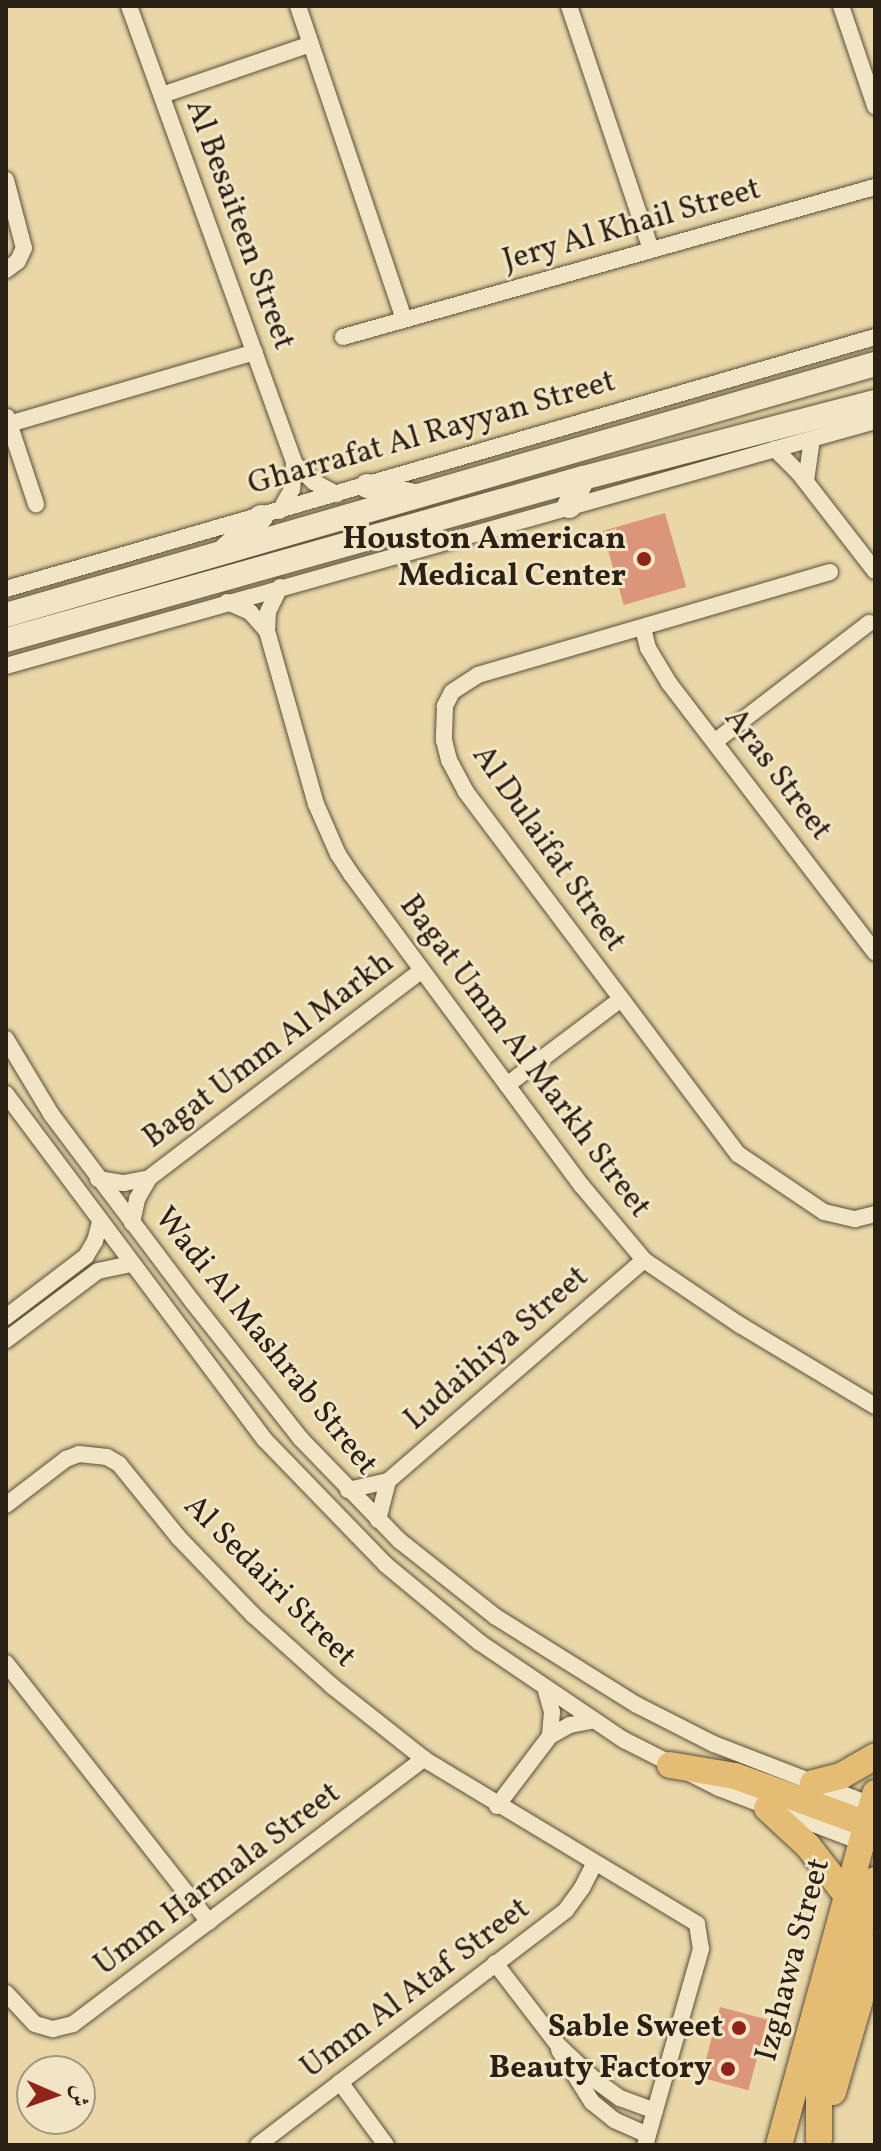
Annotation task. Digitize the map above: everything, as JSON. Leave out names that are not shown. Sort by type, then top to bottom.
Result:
[{"type":"main road","name":"Gharrafat Al Rayyan Street","points":[[6,615],[875,364]]},
{"type":"main road","points":[[6,640],[583,478],[875,402]]},
{"type":"main road","points":[[569,506],[583,478]]},
{"type":"main road","points":[[367,486],[416,497]]},
{"type":"main road","points":[[222,552],[270,514]]},
{"type":"main road","points":[[813,1783],[841,1776],[875,1756]]},
{"type":"main road","points":[[670,1765],[735,1776],[871,1819]]},
{"type":"main road","points":[[767,1808],[808,1846],[848,1897]]},
{"type":"main road","name":"Izghawa Street","points":[[779,2145],[871,1819]]},
{"type":"main road","points":[[818,2142],[819,2094],[826,2050],[875,1880]]},
{"type":"main road","points":[[818,2142],[875,1948]]},
{"type":"street","name":"Al Besaiteen Street","points":[[129,6],[294,463]]},
{"type":"street","points":[[298,6],[404,319]]},
{"type":"street","points":[[569,6],[651,249]]},
{"type":"street","points":[[841,6],[875,106]]},
{"type":"street","points":[[162,95],[311,44]]},
{"type":"street","points":[[6,180],[24,248],[18,261],[6,270]]},
{"type":"street","name":"Jery Al Khail Street","points":[[343,337],[875,187]]},
{"type":"street","name":"Gharrafat Al Rayyan Street","points":[[6,589],[875,337]]},
{"type":"street","points":[[36,504],[8,420],[255,352]]},
{"type":"street","points":[[6,666],[875,421]]},
{"type":"street","points":[[806,481],[812,439]]},
{"type":"street","points":[[775,449],[806,481],[875,571]]},
{"type":"street","points":[[294,463],[314,482],[337,494]]},
{"type":"street","points":[[270,514],[292,489],[294,463]]},
{"type":"street","name":"Al Dulaifat Street","points":[[830,572],[464,681],[452,692],[443,720],[446,750],[457,777],[725,1140],[754,1169],[824,1212],[855,1219],[875,1214]]},
{"type":"street","points":[[267,631],[268,612],[280,587]]},
{"type":"street","points":[[227,602],[250,612],[267,631]]},
{"type":"street","points":[[717,740],[869,623]]},
{"type":"street","name":"Aras Street","points":[[643,628],[658,666],[875,952]]},
{"type":"street","name":"Bagat Umm Al Markh Street","points":[[267,631],[328,834],[351,874],[582,1186],[644,1260],[740,1325],[875,1406]]},
{"type":"street","name":"Bagat Umm Al Markh","points":[[132,1223],[137,1199],[149,1178],[422,970]]},
{"type":"street","name":"Al Dulaifat Street","points":[[507,1085],[620,1000]]},
{"type":"street","name":"Wadi Al Mashrab Street","points":[[6,1039],[51,1114],[132,1223],[301,1439],[378,1520],[486,1609],[599,1683],[714,1744],[813,1783],[871,1819]]},
{"type":"street","name":"Wadi Al Mashrab Street","points":[[6,1094],[265,1440],[344,1525],[431,1604],[546,1691],[591,1721],[670,1765],[767,1808],[871,1819]]},
{"type":"street","name":"Bagat Umm Al Markh","points":[[98,1179],[124,1183],[149,1178]]},
{"type":"street","points":[[6,1317],[86,1256],[95,1241],[100,1222]]},
{"type":"street","name":"Ludaihiya Street","points":[[348,1490],[388,1481],[644,1260]]},
{"type":"street","points":[[6,1340],[98,1271],[131,1264]]},
{"type":"street","name":"Al Sedairi Street","points":[[6,1505],[66,1459],[79,1454],[107,1457],[119,1464],[179,1538],[253,1615],[332,1686],[424,1759],[594,1864],[689,1916],[700,1931],[701,1949],[647,2140]]},
{"type":"street","points":[[378,1520],[388,1481]]},
{"type":"street","points":[[6,1663],[209,1922]]},
{"type":"street","points":[[546,1691],[552,1712],[550,1736]]},
{"type":"street","points":[[497,1806],[550,1736],[570,1725],[591,1721]]},
{"type":"street","name":"Umm Harmala Street","points":[[6,1993],[25,2018],[40,2026],[60,2029],[73,2024],[424,1759]]},
{"type":"street","name":"Umm Al Ataf Street","points":[[258,2145],[566,1910],[594,1864]]},
{"type":"street","points":[[495,1963],[558,2045],[611,2093],[655,2111]]},
{"type":"street","points":[[558,2045],[570,2071],[592,2102],[647,2140]]},
{"type":"street","points":[[340,2082],[386,2145]]},
{"type":"building","name":"Houston American Medical Center","points":[[665,513],[686,587],[624,605],[603,531]]},
{"type":"building","points":[[720,2007],[767,2020],[748,2090],[701,2078]]},
{"type":"place","name":"Houston American Medical Center","points":[[644,559]]},
{"type":"place","name":"Sable Sweet","points":[[739,2028]]},
{"type":"place","name":"Beauty Factory","points":[[728,2069]]}]
